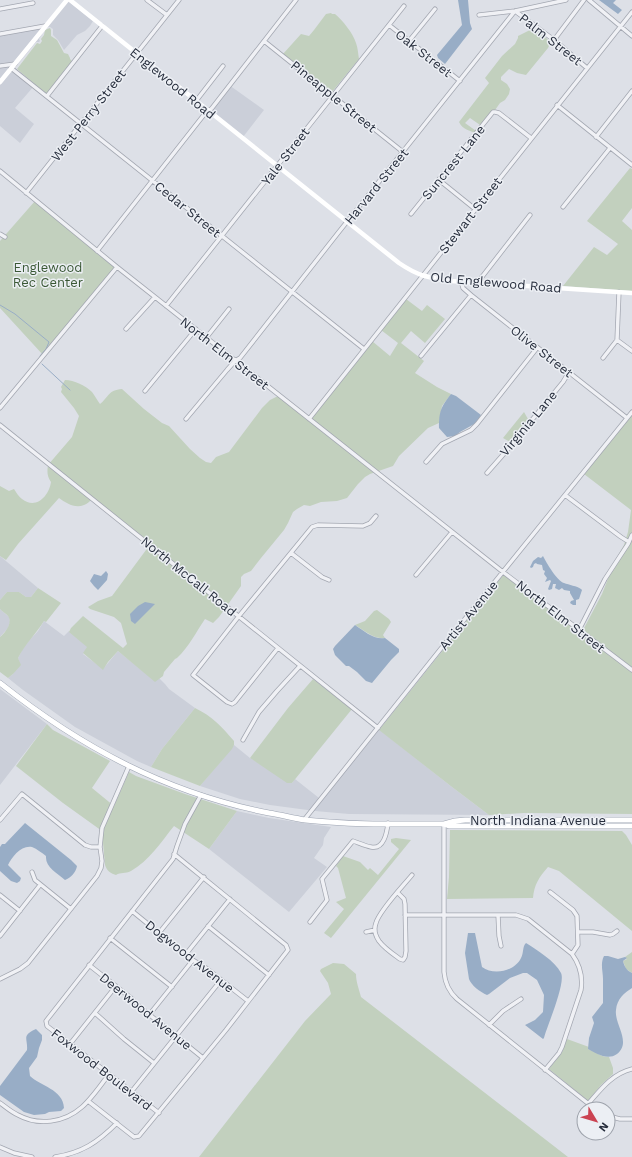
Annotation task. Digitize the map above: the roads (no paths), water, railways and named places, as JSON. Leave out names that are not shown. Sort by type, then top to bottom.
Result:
[{"type":"main road","name":"North Indiana Avenue","points":[[0,683],[53,722],[128,766],[163,782],[250,809],[304,820],[352,823],[444,824],[465,820],[632,820]]},
{"type":"main road","name":"North Indiana Avenue","points":[[444,824],[450,826],[632,826]]},
{"type":"street","name":"Englewood Road","points":[[68,0],[277,166]]},
{"type":"street","points":[[0,82],[68,0]]},
{"type":"street","points":[[147,0],[167,16]]},
{"type":"street","name":"West Perry Street","points":[[26,193],[179,0]]},
{"type":"street","points":[[97,251],[296,0]]},
{"type":"street","points":[[479,15],[515,11],[566,0]]},
{"type":"street","points":[[554,40],[584,0]]},
{"type":"street","points":[[589,0],[632,36]]},
{"type":"street","points":[[0,9],[33,3]]},
{"type":"street","name":"Yale Street","points":[[166,306],[404,6]]},
{"type":"street","points":[[409,41],[435,9]]},
{"type":"street","name":"Palm Street","points":[[515,11],[554,40],[587,68]]},
{"type":"street","name":"Harvard Street","points":[[186,419],[210,389],[240,358],[515,11]]},
{"type":"street","name":"Stewart Street","points":[[309,419],[632,12]]},
{"type":"street","name":"Oak Street","points":[[389,25],[460,80]]},
{"type":"street","points":[[0,34],[45,26]]},
{"type":"street","points":[[47,96],[102,26]]},
{"type":"street","name":"Pineapple Street","points":[[264,41],[403,152]]},
{"type":"street","points":[[0,66],[15,64]]},
{"type":"street","points":[[196,101],[223,66]]},
{"type":"street","name":"Cedar Street","points":[[11,68],[364,349]]},
{"type":"street","points":[[596,137],[632,91]]},
{"type":"street","points":[[557,105],[632,166]]},
{"type":"street","name":"Suncrest Lane","points":[[411,214],[493,112],[499,113],[531,138]]},
{"type":"street","points":[[563,207],[610,148]]},
{"type":"street","name":"Old Englewood Road","points":[[277,166],[399,263],[422,276],[461,281],[632,292]]},
{"type":"street","name":"North Elm Street","points":[[0,171],[206,338],[503,572],[632,670]]},
{"type":"street","points":[[439,180],[475,209]]},
{"type":"street","points":[[478,282],[530,215]]},
{"type":"street","points":[[0,234],[5,237]]},
{"type":"street","points":[[0,408],[117,267]]},
{"type":"street","name":"Olive Street","points":[[461,281],[463,288],[471,295],[627,418]]},
{"type":"street","points":[[603,358],[617,340],[619,292]]},
{"type":"street","points":[[421,356],[471,295]]},
{"type":"street","points":[[126,329],[155,297]]},
{"type":"street","points":[[206,338],[229,309]]},
{"type":"street","points":[[145,391],[196,329]]},
{"type":"street","points":[[617,340],[632,351]]},
{"type":"street","points":[[426,462],[442,444],[470,430],[477,424],[537,348]]},
{"type":"street","name":"Virginia Lane","points":[[486,473],[509,448],[563,382],[569,372]]},
{"type":"street","name":"Artist Avenue","points":[[304,820],[632,412]]},
{"type":"street","name":"North McCall Road","points":[[0,425],[378,728]]},
{"type":"street","points":[[565,495],[629,542]]},
{"type":"street","points":[[278,648],[232,704],[227,702],[193,675],[310,529],[318,525],[363,526],[370,523],[376,516]]},
{"type":"street","points":[[416,575],[452,532]]},
{"type":"street","points":[[579,630],[606,579],[632,535]]},
{"type":"street","points":[[291,553],[322,577],[329,580]]},
{"type":"street","points":[[243,740],[259,712],[300,666]]},
{"type":"street","points":[[0,979],[20,969],[28,963],[99,872],[102,861],[100,847],[102,828],[128,766]]},
{"type":"street","points":[[0,820],[22,794],[85,845],[100,847]]},
{"type":"street","name":"Foxwood Boulevard","points":[[174,854],[288,946],[288,952],[158,1113],[132,1091],[92,1062],[47,1026],[46,1021],[173,859],[174,854],[185,824],[201,795]]},
{"type":"street","points":[[310,922],[327,900],[322,879],[353,841],[373,848],[379,846],[387,836],[388,824]]},
{"type":"street","points":[[444,824],[444,972],[447,985],[451,993],[456,999],[584,1101]]},
{"type":"street","points":[[32,872],[40,885],[71,909]]},
{"type":"street","points":[[398,893],[402,896],[405,902],[406,951],[405,958],[403,960],[381,944],[376,936],[375,925],[378,918],[412,875]]},
{"type":"street","points":[[159,933],[204,877]]},
{"type":"street","points":[[0,936],[40,885]]},
{"type":"street","points":[[550,892],[575,913],[577,919],[578,945],[572,954]]},
{"type":"street","points":[[0,895],[20,911]]},
{"type":"street","points":[[186,954],[230,899]]},
{"type":"street","name":"Dogwood Avenue","points":[[132,911],[193,960],[206,968],[248,1001]]},
{"type":"street","points":[[405,915],[516,915],[528,919],[572,954],[579,965],[582,976],[581,990],[560,1050],[545,1070]]},
{"type":"street","points":[[498,915],[501,946]]},
{"type":"street","points":[[208,926],[269,975]]},
{"type":"street","points":[[366,932],[375,930]]},
{"type":"street","points":[[578,932],[593,932],[610,935],[617,931]]},
{"type":"street","points":[[110,938],[172,987]]},
{"type":"street","points":[[149,1015],[193,960]]},
{"type":"street","name":"Deerwood Avenue","points":[[89,965],[203,1058]]},
{"type":"street","points":[[132,1091],[221,980]]},
{"type":"street","points":[[70,1044],[116,986]]},
{"type":"street","points":[[489,1025],[503,1011],[521,999]]},
{"type":"street","points":[[95,1013],[154,1063]]},
{"type":"street","points":[[591,1101],[608,1081],[622,1072],[632,1069]]},
{"type":"street","points":[[0,1102],[14,1114],[24,1118],[47,1122],[60,1119],[79,1110],[110,1074]]},
{"type":"street","points":[[88,1101],[134,1137],[140,1136],[158,1113]]},
{"type":"street","points":[[616,1118],[632,1119]]},
{"type":"street","points":[[55,1157],[73,1153],[91,1145],[106,1134],[117,1123]]},
{"type":"street","points":[[0,1147],[14,1153],[32,1157]]},
{"type":"water","points":[[458,0],[468,0],[472,29],[445,64],[438,58],[437,55],[462,25]]},
{"type":"water","points":[[599,0],[616,0],[613,3],[622,10],[618,14]]},
{"type":"water","points":[[451,394],[456,396],[481,415],[476,423],[455,436],[447,437],[439,428],[439,417],[443,406]]},
{"type":"water","points":[[543,556],[561,582],[582,590],[579,599],[576,600],[576,605],[570,603],[574,600],[570,591],[562,588],[559,590],[555,588],[556,584],[553,584],[552,589],[548,589],[551,581],[545,582],[547,578],[544,574],[545,571],[543,570],[542,565],[536,563],[533,567],[530,567],[533,561],[538,557],[541,558]]},
{"type":"water","points":[[106,571],[108,574],[107,580],[98,590],[90,581],[94,574],[101,576]]},
{"type":"water","points":[[145,602],[155,604],[135,624],[131,621],[130,614],[138,606]]},
{"type":"water","points":[[355,625],[377,638],[385,638],[399,649],[399,652],[372,683],[366,681],[349,666],[346,666],[335,655],[333,649]]},
{"type":"water","points":[[25,823],[77,866],[76,870],[71,876],[65,880],[49,867],[46,856],[32,847],[24,848],[14,855],[8,865],[21,878],[20,881],[17,883],[11,881],[0,871],[0,847],[2,844],[5,844]]},
{"type":"water","points":[[468,933],[475,933],[482,967],[487,970],[498,972],[514,966],[521,958],[526,943],[555,964],[561,973],[561,986],[556,1005],[543,1039],[525,1025],[535,1020],[543,1012],[544,995],[537,980],[527,973],[523,973],[510,978],[487,995],[479,990],[469,979],[465,953]]},
{"type":"water","points":[[604,956],[618,959],[625,957],[627,958],[623,961],[623,963],[627,970],[632,973],[632,988],[621,997],[616,1010],[616,1015],[623,1038],[623,1044],[617,1054],[609,1057],[602,1056],[588,1049],[589,1038],[594,1023],[592,1017],[603,1003],[602,965]]},
{"type":"water","points":[[36,1029],[42,1035],[42,1040],[37,1057],[29,1068],[30,1076],[60,1096],[64,1108],[61,1111],[34,1115],[24,1112],[0,1095],[0,1086],[27,1050],[26,1038],[28,1034]]},
{"type":"waterway","points":[[0,305],[15,314],[49,342],[46,349],[40,356]]},
{"type":"waterway","points":[[42,364],[70,390]]},
{"type":"park label","name":"Englewood Rec Center","points":[[48,274]]}]
